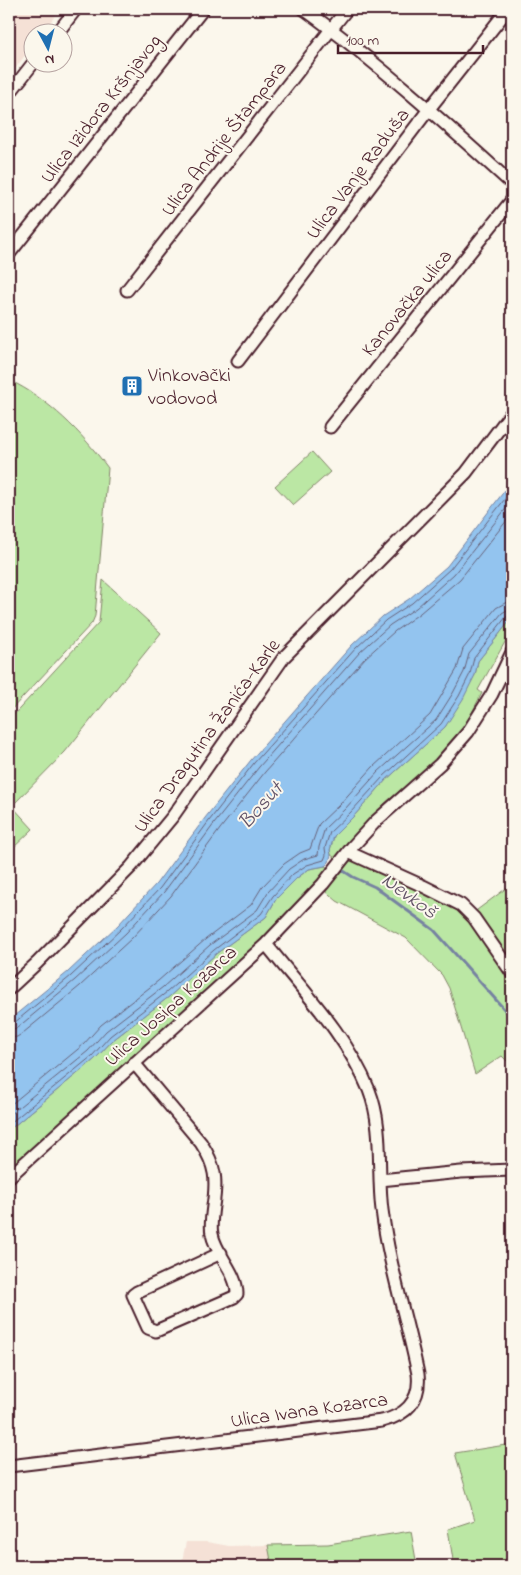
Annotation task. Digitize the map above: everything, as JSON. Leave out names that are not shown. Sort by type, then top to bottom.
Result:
[{"type":"street","points":[[66,22],[76,9]]},
{"type":"street","name":"Ulica Izidora Kršnjavog","points":[[9,254],[203,9]]},
{"type":"street","points":[[304,9],[332,29],[429,109],[512,184]]},
{"type":"street","name":"Ulica Andrije Štampara","points":[[127,290],[347,9]]},
{"type":"street","name":"Ulica Vanje Raduša","points":[[238,361],[429,109],[508,9]]},
{"type":"street","points":[[9,94],[26,72]]},
{"type":"street","name":"Kanovačka ulica","points":[[330,427],[512,200]]},
{"type":"street","name":"Ulica Dragutina Žanića-Karle","points":[[9,989],[43,957],[131,866],[173,816],[284,657],[466,473],[512,412]]},
{"type":"street","name":"Ulica Josipa Kozarca","points":[[9,1177],[266,944],[391,806],[440,764],[468,732],[492,694],[512,652]]},
{"type":"street","points":[[345,856],[423,886],[461,905],[474,918],[512,973]]},
{"type":"street","name":"Ulica Ivana Kozarca","points":[[9,1466],[382,1421],[397,1416],[408,1408],[416,1398],[419,1382],[382,1210],[376,1124],[369,1090],[344,1044],[324,1015],[266,944]]},
{"type":"street","points":[[134,1063],[210,1157],[215,1170],[211,1232],[214,1243],[221,1253],[237,1288],[237,1294],[234,1297],[156,1331],[148,1328],[133,1295],[221,1253]]},
{"type":"street","points":[[380,1180],[460,1172],[512,1170]]},
{"type":"shaded area","points":[[9,9],[60,9],[50,22],[22,22],[22,59],[9,77]]},
{"type":"shaded area","points":[[186,1542],[207,1542],[229,1546],[268,1545],[272,1566],[181,1566]]},
{"type":"green space","points":[[9,380],[38,397],[64,418],[108,468],[95,616],[92,623],[9,712]]},
{"type":"green space","points":[[312,452],[330,472],[293,505],[275,486]]},
{"type":"green space","points":[[103,580],[161,633],[65,752],[12,806],[33,829],[10,851],[9,720],[99,622]]},
{"type":"green space","points":[[512,618],[512,636],[509,635],[478,690],[482,693],[466,724],[438,759],[385,803],[337,859],[331,855],[330,850],[334,836],[386,780],[445,727],[475,675],[478,661]]},
{"type":"green space","points":[[350,857],[446,901],[469,917],[512,978],[512,1066],[502,1056],[475,1074],[449,988],[442,975],[406,938],[337,901],[322,888]]},
{"type":"green space","points":[[325,866],[329,868],[281,924],[9,1172],[9,1130],[95,1059],[113,1040],[170,996],[217,953],[266,917],[276,899],[297,878],[309,869]]},
{"type":"green space","points":[[512,884],[512,968],[473,913]]},
{"type":"green space","points":[[512,1444],[512,1566],[454,1566],[448,1529],[475,1520],[455,1453]]},
{"type":"green space","points":[[411,1531],[417,1566],[272,1566],[268,1545],[328,1544]]},
{"type":"water","name":"Bosut","points":[[512,481],[512,618],[478,661],[475,675],[463,699],[445,727],[386,780],[334,836],[329,862],[325,866],[309,869],[297,878],[276,899],[266,917],[217,953],[170,996],[113,1040],[95,1059],[9,1130],[9,1020],[68,972],[118,925],[156,884],[251,760],[352,645],[383,616],[409,599],[447,566]]},
{"type":"waterway","name":"Nevkoš","points":[[339,868],[375,887],[434,930],[512,1018]]},
{"type":"place","name":"Vinkovački vodovod","points":[[132,386]]}]
